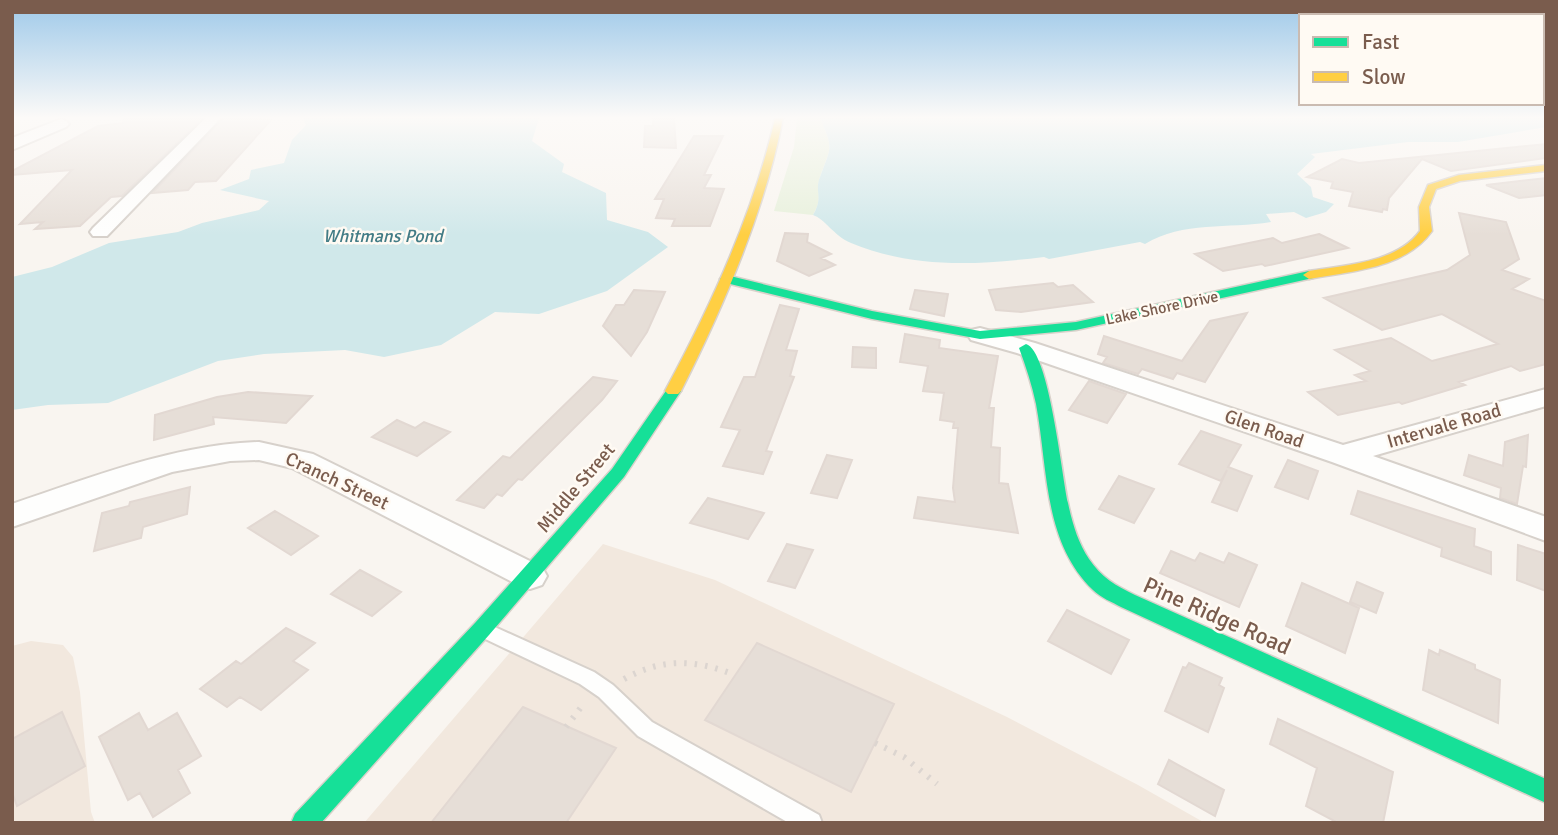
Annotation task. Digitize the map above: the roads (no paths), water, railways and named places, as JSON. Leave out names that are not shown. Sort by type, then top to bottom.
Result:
[{"type":"street","points":[[100,232],[175,157]]},
{"type":"street","name":"Middle Street","points":[[304,823],[530,576],[638,446],[696,350],[726,279],[771,157]]},
{"type":"street","name":"Lake Shore Drive","points":[[726,279],[872,315],[980,335],[1076,326],[1399,255],[1423,240],[1427,232],[1425,200],[1432,187],[1459,178],[1546,168]]},
{"type":"street","name":"Glen Road","points":[[980,335],[1026,348],[1342,455],[1546,529]]},
{"type":"street","name":"Pine Ridge Road","points":[[1026,348],[1035,362],[1062,513],[1084,566],[1100,585],[1128,601],[1546,791]]},
{"type":"street","name":"Intervale Road","points":[[1342,455],[1546,397]]},
{"type":"street","name":"Cranch Street","points":[[12,516],[167,463],[230,452],[259,451],[302,461],[530,576]]},
{"type":"lane","points":[[482,629],[552,660],[602,688],[645,729],[811,823]]},
{"type":"water","name":"Whitmans Pond","points":[[286,157],[554,157],[564,164],[562,172],[606,193],[607,220],[648,232],[668,247],[607,291],[539,314],[495,312],[441,345],[384,357],[345,350],[264,354],[218,361],[108,403],[48,405],[12,410],[12,277],[52,267],[109,243],[178,232],[202,223],[259,210],[269,201],[220,190],[249,179],[251,170],[284,163]]},
{"type":"water","points":[[1315,157],[1297,174],[1311,187],[1313,197],[1334,204],[1326,212],[1306,218],[1294,212],[1266,214],[1271,222],[1190,229],[1145,244],[1140,242],[1049,259],[1044,257],[971,263],[922,261],[851,243],[813,215],[818,203],[818,182],[827,159]]}]
